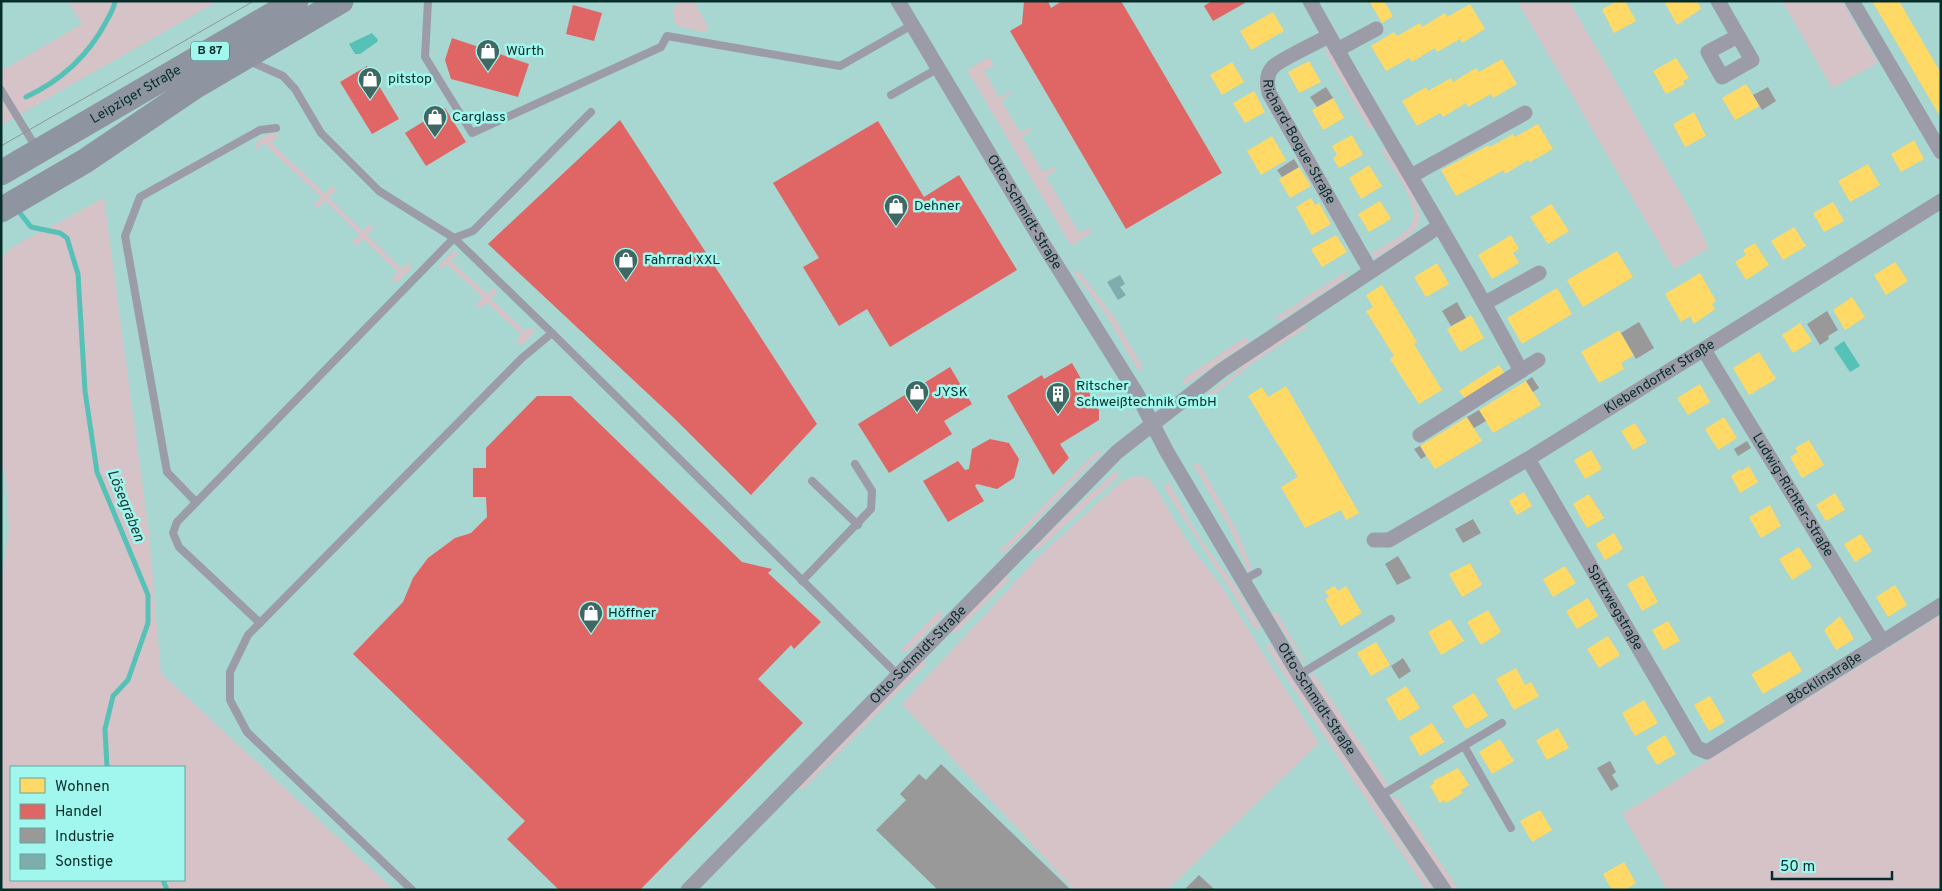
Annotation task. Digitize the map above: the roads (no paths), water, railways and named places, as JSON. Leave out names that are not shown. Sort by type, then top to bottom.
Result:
[{"type":"main road","name":"Leipziger Straße","points":[[4,171],[296,1]]},
{"type":"main road","name":"Leipziger Straße","points":[[1,210],[85,161],[146,118],[341,1]]},
{"type":"street","name":"Otto-Schmidt-Straße","points":[[898,1],[937,69],[1122,369],[1152,424],[1299,675],[1444,890]]},
{"type":"street","points":[[1310,1],[1328,36],[1411,176],[1438,227],[1486,303],[1521,370]]},
{"type":"street","points":[[1718,1],[1738,36]]},
{"type":"street","points":[[1852,1],[1941,152]]},
{"type":"street","points":[[1337,50],[1376,29]]},
{"type":"street","name":"Richard-Bogue-Straße","points":[[1328,36],[1273,66],[1267,77],[1267,85],[1269,93],[1370,270]]},
{"type":"street","points":[[1411,176],[1526,113]]},
{"type":"street","name":"Klebendorfer Straße","points":[[1374,540],[1389,540],[1528,459],[1941,201]]},
{"type":"street","points":[[1152,424],[1222,370],[1370,270],[1438,227]]},
{"type":"street","points":[[1486,303],[1539,273]]},
{"type":"street","name":"Ludwig-Richter-Straße","points":[[1704,350],[1882,641]]},
{"type":"street","points":[[1420,435],[1538,360]]},
{"type":"street","name":"Otto-Schmidt-Straße","points":[[688,890],[897,674],[1117,452],[1152,424]]},
{"type":"street","name":"Spitzwegstraße","points":[[1528,459],[1697,748],[1707,752]]},
{"type":"street","name":"Böcklinstraße","points":[[1707,752],[1941,605]]},
{"type":"lane","points":[[428,1],[425,57],[472,133],[661,47],[667,36],[840,66],[912,25]]},
{"type":"lane","points":[[243,59],[266,66],[283,76],[295,89],[321,133],[379,192],[454,238],[897,674]]},
{"type":"lane","points":[[892,95],[937,69]]},
{"type":"lane","points":[[1,90],[38,151]]},
{"type":"lane","points":[[260,623],[179,547],[173,532],[177,522],[454,238],[473,231],[591,112]]},
{"type":"lane","points":[[196,502],[167,472],[124,236],[140,197],[260,130],[276,128]]},
{"type":"lane","points":[[412,890],[247,732],[230,700],[230,672],[248,635],[522,358],[552,333]]},
{"type":"lane","points":[[802,581],[858,525],[871,509],[872,491],[855,464]]},
{"type":"lane","points":[[812,481],[858,525]]},
{"type":"lane","points":[[1243,580],[1258,572]]},
{"type":"lane","points":[[1299,675],[1391,619]]},
{"type":"lane","points":[[1380,796],[1502,723]]},
{"type":"lane","points":[[1464,746],[1511,828]]},
{"type":"water","points":[[372,33],[378,40],[377,42],[360,54],[355,54],[349,44]]},
{"type":"water","points":[[1844,341],[1860,366],[1850,372],[1834,348]]},
{"type":"waterway","name":"Lösegraben","points":[[26,97],[62,75],[82,56],[99,34],[114,7],[115,1]]},
{"type":"waterway","name":"Lösegraben","points":[[20,213],[31,227],[60,233],[67,238],[78,274],[85,391],[97,472],[148,595],[148,623],[128,680],[113,696],[105,729],[107,766]]},
{"type":"waterway","name":"Lösegraben","points":[[163,881],[167,890]]},
{"type":"tram line","points":[[1,146],[254,1]]},
{"type":"place","name":"Würth","points":[[488,72]]},
{"type":"place","name":"pitstop","points":[[370,100]]},
{"type":"place","name":"Carglass","points":[[435,138]]},
{"type":"place","name":"Dehner","points":[[896,227]]},
{"type":"place","name":"Fahrrad XXL","points":[[626,281]]},
{"type":"place","name":"JYSK","points":[[917,413]]},
{"type":"place","name":"Ritscher Schweißtechnik GmbH","points":[[1058,415]]},
{"type":"place","name":"Höffner","points":[[591,634]]}]
